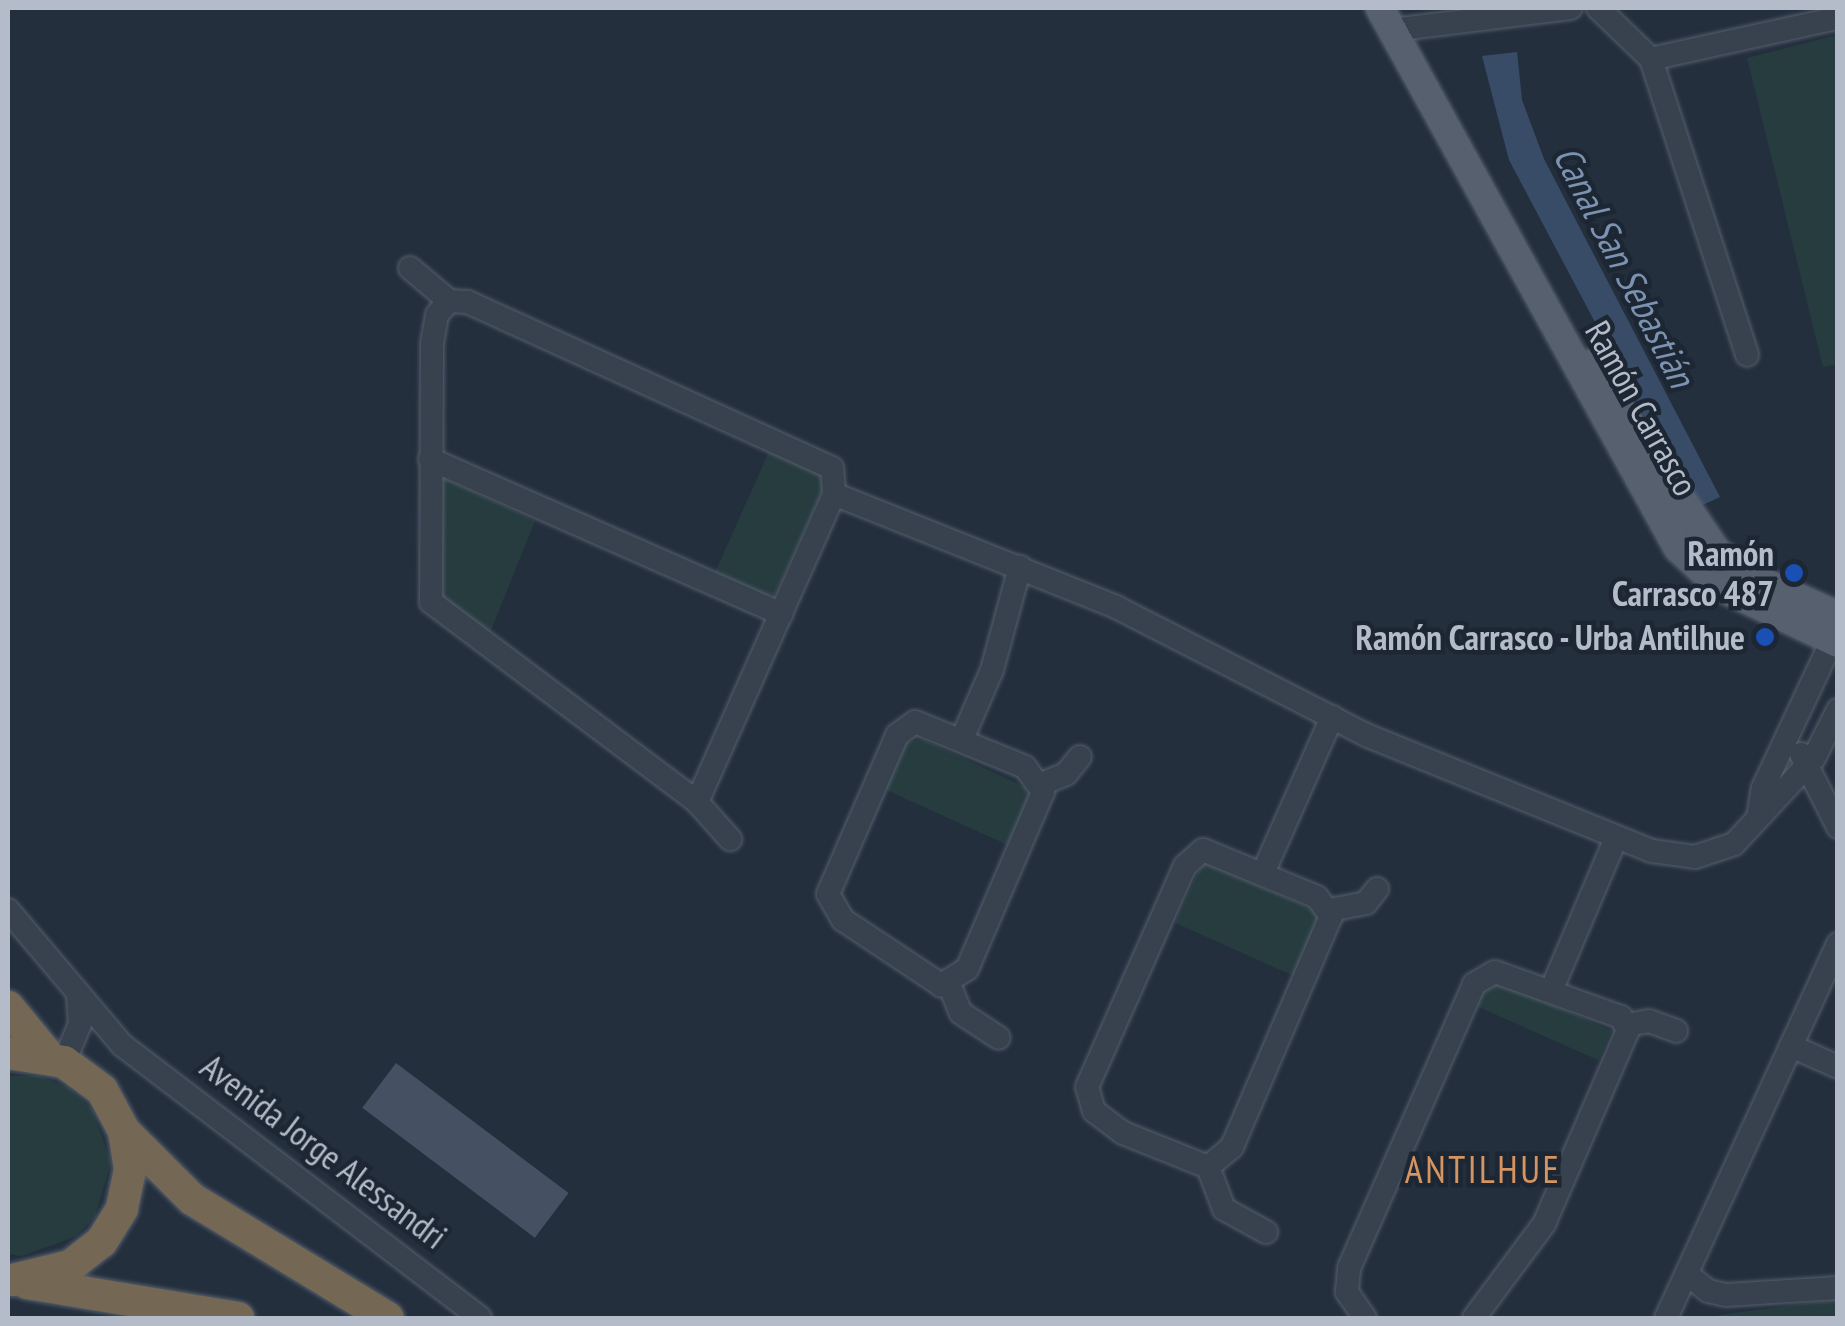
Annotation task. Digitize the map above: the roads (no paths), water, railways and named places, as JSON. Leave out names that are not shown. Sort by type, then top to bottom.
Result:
[{"type":"highway","points":[[8,1007],[56,1060],[102,1090],[124,1131],[192,1199],[388,1318]]},
{"type":"highway","points":[[8,1053],[56,1060]]},
{"type":"highway","points":[[10,1279],[70,1266],[101,1242],[128,1190],[124,1131]]},
{"type":"highway","points":[[10,1279],[238,1318]]},
{"type":"main road","name":"Ramón Carrasco","points":[[1386,18],[1540,295],[1583,385],[1689,561],[1739,597],[1836,632]]},
{"type":"street","points":[[1386,18],[1571,8]]},
{"type":"street","points":[[1598,8],[1652,59],[1747,354]]},
{"type":"street","points":[[1652,59],[1838,18]]},
{"type":"street","points":[[410,268],[449,301],[467,302],[820,458],[835,475],[834,494],[697,802]]},
{"type":"street","points":[[449,301],[433,329],[426,583],[436,611],[697,802],[730,839]]},
{"type":"street","points":[[430,459],[781,614]]},
{"type":"street","points":[[834,494],[1162,628],[1332,718],[1616,838],[1695,857],[1734,844],[1757,821],[1771,791],[1780,753],[1836,632]]},
{"type":"street","points":[[962,740],[992,670],[1020,567]]},
{"type":"street","points":[[1771,791],[1807,766],[1838,710]]},
{"type":"street","points":[[1263,873],[1332,718]]},
{"type":"street","points":[[948,984],[927,980],[843,920],[828,894],[902,729],[921,722],[1025,767],[1042,784]]},
{"type":"street","points":[[1794,722],[1807,766],[1838,827]]},
{"type":"street","points":[[1780,753],[1788,764],[1807,766]]},
{"type":"street","points":[[1042,784],[1066,774],[1080,757]]},
{"type":"street","points":[[948,984],[967,968],[1040,806],[1042,784]]},
{"type":"street","points":[[1550,991],[1616,838]]},
{"type":"street","points":[[1208,1167],[1232,1148],[1330,926],[1330,910],[1318,896],[1210,850],[1188,860],[1087,1087],[1094,1111],[1112,1126],[1208,1167],[1224,1209],[1266,1232]]},
{"type":"street","points":[[1330,910],[1366,903],[1377,889]]},
{"type":"street","name":"Avenida Jorge Alessandri","points":[[8,910],[78,998],[122,1045],[480,1318]]},
{"type":"street","points":[[1666,1318],[1838,944]]},
{"type":"street","points":[[1365,1318],[1347,1292],[1349,1268],[1474,984],[1495,972],[1627,1025],[1648,1022],[1676,1031]]},
{"type":"street","points":[[948,984],[966,1018],[999,1038]]},
{"type":"street","points":[[56,1060],[80,1024],[78,998]]},
{"type":"street","points":[[1474,1318],[1544,1224],[1627,1025]]},
{"type":"street","points":[[1791,1046],[1838,1067]]},
{"type":"street","points":[[1686,1274],[1708,1291],[1726,1296],[1838,1288]]},
{"type":"water","points":[[1517,52],[1522,100],[1544,159],[1720,497],[1694,509],[1509,160],[1482,56]]},
{"type":"place","name":"Ramón Carrasco 487","points":[[1794,573]]},
{"type":"place","name":"Ramón Carrasco - Urba Antilhue","points":[[1765,637]]},
{"type":"district","name":"ANTILHUE","points":[[1483,1169]]},
{"type":"water label","name":"Canal San Sebastián","points":[[1625,266]]}]
